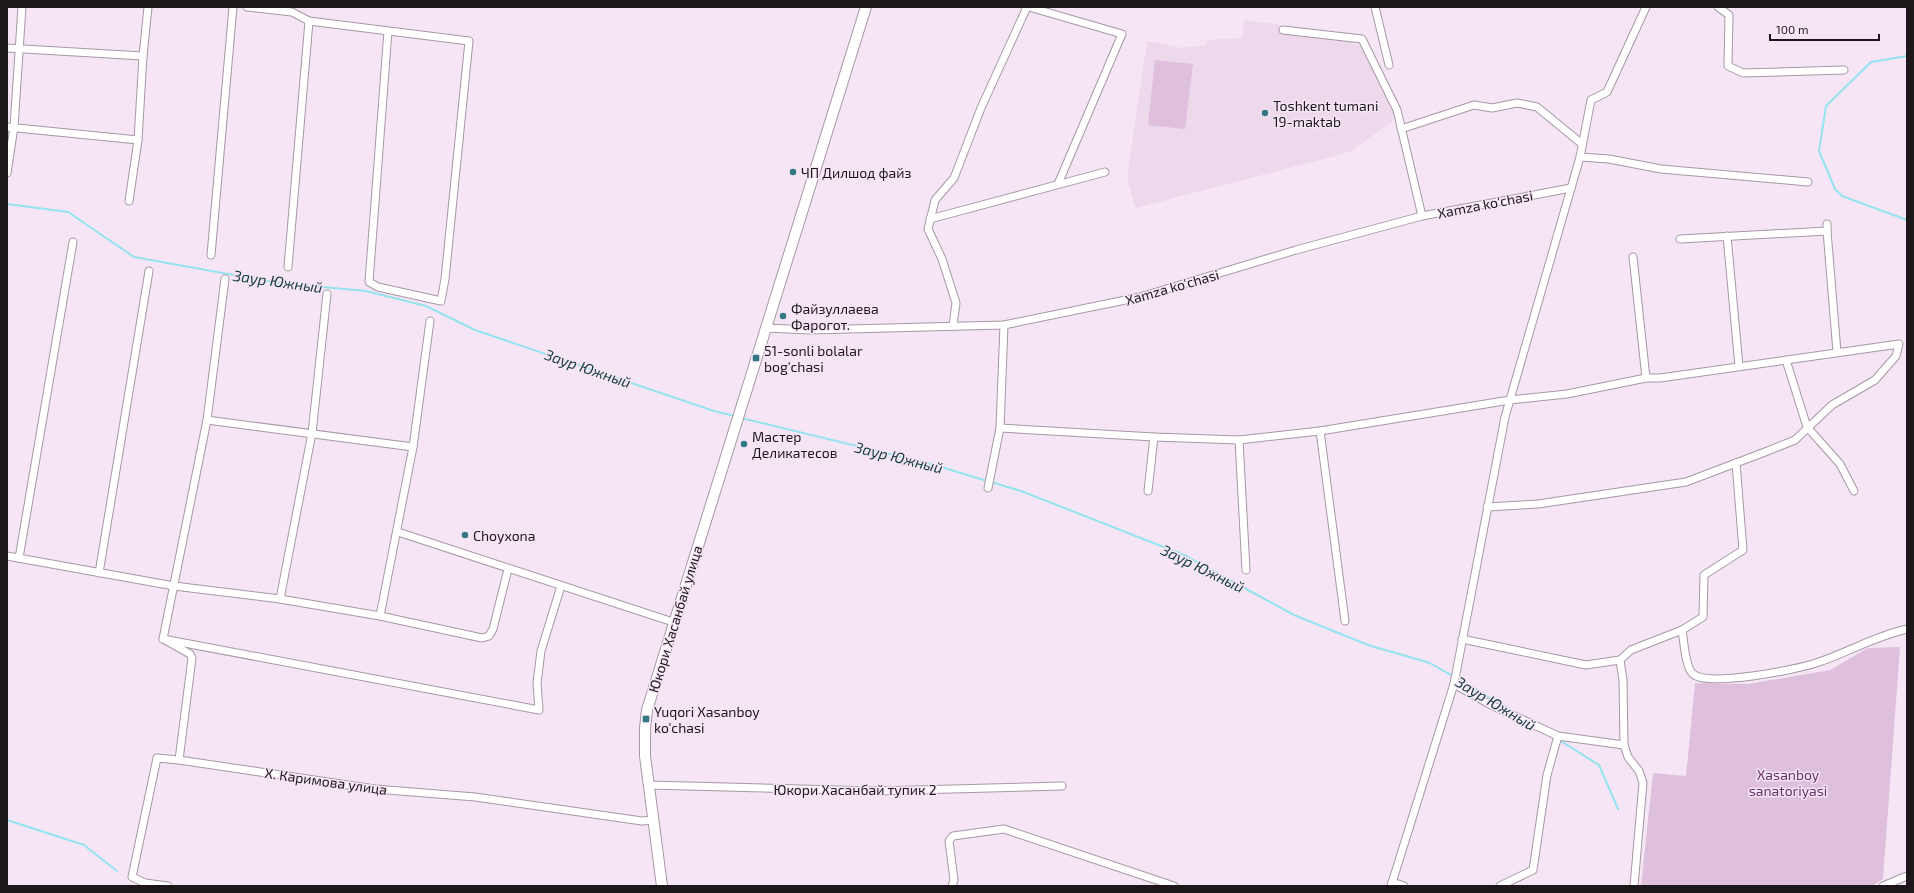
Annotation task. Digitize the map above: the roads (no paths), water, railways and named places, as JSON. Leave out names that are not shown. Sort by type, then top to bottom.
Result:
[{"type":"street","points":[[7,173],[22,7]]},
{"type":"street","points":[[129,201],[138,140],[143,56],[148,7]]},
{"type":"street","points":[[211,255],[233,7]]},
{"type":"street","points":[[248,7],[292,9],[309,21],[469,41],[445,279],[441,301],[378,287],[370,282],[388,31]]},
{"type":"street","name":"Юкори Хасанбай улица","points":[[662,886],[644,747],[645,723],[650,701],[866,7]]},
{"type":"street","points":[[954,326],[956,303],[942,259],[928,229],[930,219],[935,200],[954,178],[981,108],[1028,7],[1122,34],[1058,184]]},
{"type":"street","points":[[1375,7],[1389,65]]},
{"type":"street","points":[[1404,886],[1392,884],[1454,684],[1487,507],[1510,400],[1580,157],[1592,100],[1607,92],[1646,7]]},
{"type":"street","points":[[1718,7],[1729,15],[1728,66],[1743,73],[1844,70]]},
{"type":"street","points":[[288,267],[309,21]]},
{"type":"street","points":[[1283,30],[1362,39],[1398,110],[1401,129],[1422,216]]},
{"type":"street","points":[[7,48],[143,56]]},
{"type":"street","points":[[1401,129],[1474,105],[1492,108],[1517,102],[1537,107],[1582,144]]},
{"type":"street","points":[[10,127],[138,140]]},
{"type":"street","points":[[1580,157],[1609,159],[1661,169],[1808,182]]},
{"type":"street","points":[[930,219],[1105,172]]},
{"type":"street","name":"Xamza ko'chasi","points":[[766,328],[810,330],[1004,325],[1140,298],[1296,250],[1422,216],[1571,188]]},
{"type":"street","points":[[1827,224],[1837,352]]},
{"type":"street","points":[[1680,239],[1827,231]]},
{"type":"street","points":[[1727,236],[1739,366]]},
{"type":"street","points":[[19,558],[73,242]]},
{"type":"street","points":[[1633,257],[1646,378]]},
{"type":"street","points":[[99,573],[149,271]]},
{"type":"street","points":[[163,639],[207,420],[225,279]]},
{"type":"street","points":[[280,599],[312,433],[327,294]]},
{"type":"street","points":[[380,616],[398,532],[413,447],[430,321]]},
{"type":"street","points":[[988,488],[1000,428],[1004,325]]},
{"type":"street","points":[[1000,428],[1154,437],[1239,440],[1320,432],[1510,400],[1567,394],[1646,378],[1660,378],[1899,344],[1896,356],[1875,380],[1832,405],[1794,440],[1686,482],[1538,504],[1487,507]]},
{"type":"street","points":[[1786,360],[1807,427],[1840,464],[1854,492]]},
{"type":"street","points":[[207,420],[413,447]]},
{"type":"street","points":[[1320,432],[1345,621]]},
{"type":"street","points":[[1148,491],[1154,437]]},
{"type":"street","points":[[1239,440],[1246,570]]},
{"type":"street","points":[[1462,639],[1586,665],[1620,660],[1631,650],[1682,630],[1703,617],[1704,576],[1743,550],[1736,462]]},
{"type":"street","points":[[398,532],[674,622]]},
{"type":"street","points":[[7,556],[174,586],[280,599],[380,616],[482,638],[490,636],[493,629],[508,569]]},
{"type":"street","points":[[163,639],[539,710],[537,683],[541,651],[561,586]]},
{"type":"street","points":[[1682,630],[1691,672],[1698,678],[1737,679],[1815,663],[1887,633],[1907,629]]},
{"type":"street","points":[[163,639],[190,654]]},
{"type":"street","points":[[179,760],[192,662],[190,654],[194,645]]},
{"type":"street","points":[[1620,660],[1623,680],[1624,745],[1628,757],[1638,771],[1643,783],[1634,886]]},
{"type":"street","points":[[1454,684],[1491,706],[1558,736],[1624,745]]},
{"type":"street","points":[[1500,886],[1533,870],[1547,775],[1558,736]]},
{"type":"street","name":"Х. Каримова улица","points":[[168,886],[145,883],[132,877],[156,758],[179,760],[375,789],[475,797],[642,821],[653,820]]},
{"type":"street","name":"Юкори Хасанбай тупик 2","points":[[649,785],[877,791],[1062,786]]},
{"type":"street","points":[[952,886],[954,880],[949,841],[953,836],[1004,829],[1174,886]]},
{"type":"street","points":[[1883,886],[1907,876]]},
{"type":"waterway","points":[[1907,56],[1871,62],[1826,106],[1819,151],[1835,189],[1842,196],[1907,220]]},
{"type":"waterway","name":"Заур Южный","points":[[7,204],[68,212],[134,257],[278,283],[366,291],[426,306],[475,330],[714,411],[735,416]]},
{"type":"waterway","name":"Заур Южный","points":[[741,418],[931,464],[987,481]]},
{"type":"waterway","name":"Заур Южный","points":[[991,482],[1021,491],[1184,555],[1294,615],[1368,645],[1430,663],[1513,711]]},
{"type":"waterway","name":"Заур Южный","points":[[1559,740],[1599,765],[1618,809]]},
{"type":"waterway","points":[[7,820],[84,845],[117,871]]},
{"type":"place","name":"Toshkent tumani 19-maktab","points":[[1265,113]]},
{"type":"place","name":"ЧП Дилшод файз","points":[[793,172]]},
{"type":"place","name":"Файзуллаева Фарогот.","points":[[783,316]]},
{"type":"place","name":"51-sonli bolalar bog'chasi","points":[[756,358]]},
{"type":"place","name":"Мастер Деликатесов","points":[[744,444]]},
{"type":"place","name":"Choyxona","points":[[465,535]]},
{"type":"place","name":"Yuqori Xasanboy ko'chasi","points":[[646,719]]},
{"type":"park label","name":"Xasanboy sanatoriyasi","points":[[1788,782]]}]
